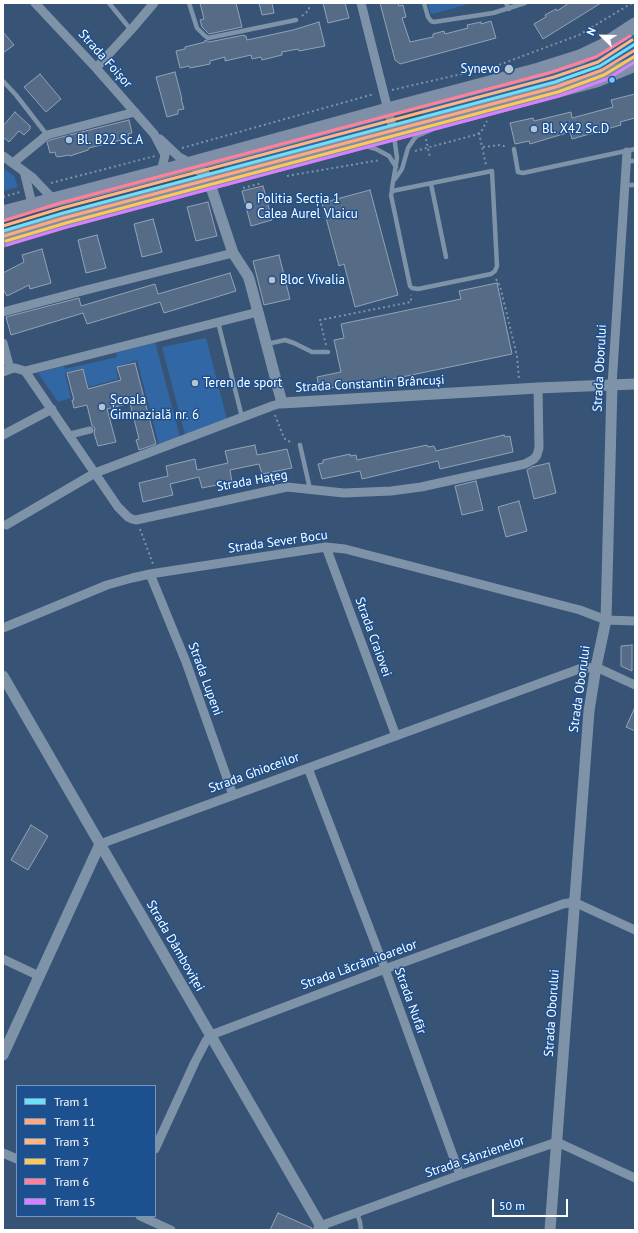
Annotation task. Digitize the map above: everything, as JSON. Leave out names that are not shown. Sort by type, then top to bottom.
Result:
[{"type":"main road","points":[[3,212],[192,164],[565,62],[603,46],[635,25]]},
{"type":"main road","points":[[3,240],[24,232],[210,184],[596,80],[635,64]]},
{"type":"street","name":"Strada Foișor","points":[[35,3],[96,68],[154,134],[162,140],[168,152],[179,156],[192,164]]},
{"type":"street","points":[[96,68],[154,3]]},
{"type":"street","points":[[362,3],[394,134]]},
{"type":"street","points":[[13,163],[47,135],[135,112]]},
{"type":"street","points":[[161,172],[168,152]]},
{"type":"street","points":[[3,156],[42,186],[52,199]]},
{"type":"street","name":"Strada Oborului","points":[[550,1230],[589,711],[606,620],[612,385],[625,185],[631,156]]},
{"type":"street","points":[[192,164],[204,175],[210,184],[233,253],[248,276],[266,344],[277,405]]},
{"type":"street","points":[[24,171],[32,204]]},
{"type":"street","points":[[3,312],[233,253]]},
{"type":"street","points":[[3,343],[7,370],[15,368],[25,371],[258,312]]},
{"type":"street","points":[[25,371],[124,514],[136,520]]},
{"type":"street","name":"Strada Constantin Brâncuși","points":[[6,525],[95,473],[277,405],[519,389],[635,384]]},
{"type":"street","name":"Strada Hațeg","points":[[136,520],[277,489],[295,487],[344,493],[391,491],[421,487],[530,462],[537,455],[539,448],[538,388]]},
{"type":"street","points":[[3,435],[52,409]]},
{"type":"street","points":[[70,435],[90,430]]},
{"type":"street","name":"Strada Sever Bocu","points":[[3,628],[107,585],[132,578],[153,573],[326,547],[345,549],[580,610],[606,620],[635,621]]},
{"type":"street","name":"Strada Craiovei","points":[[326,547],[396,736]]},
{"type":"street","name":"Strada Lupeni","points":[[153,573],[233,795]]},
{"type":"street","points":[[596,667],[635,685]]},
{"type":"street","name":"Strada Ghioceilor","points":[[100,844],[562,675],[579,669],[596,667]]},
{"type":"street","name":"Strada Dâmboviței","points":[[4,681],[211,1034],[320,1229]]},
{"type":"street","name":"Strada Nufăr","points":[[308,768],[385,969],[460,1175]]},
{"type":"street","points":[[3,1055],[100,844]]},
{"type":"street","points":[[574,902],[635,930]]},
{"type":"street","name":"Strada Lăcrămioarelor","points":[[211,1034],[554,907],[574,902]]},
{"type":"street","points":[[3,959],[39,976]]},
{"type":"street","points":[[156,1147],[195,1062],[211,1034]]},
{"type":"street","points":[[557,1142],[635,1178]]},
{"type":"street","name":"Strada Sânzienelor","points":[[320,1229],[356,1213],[557,1142]]},
{"type":"street","points":[[3,1153],[16,1159]]},
{"type":"street","points":[[142,1217],[171,1230]]},
{"type":"lane","points":[[109,3],[131,30]]},
{"type":"lane","points":[[189,3],[197,28],[208,38],[296,20]]},
{"type":"lane","points":[[424,3],[428,17],[434,22],[493,13],[525,3]]},
{"type":"lane","points":[[506,3],[509,9]]},
{"type":"lane","points":[[3,81],[16,95],[47,135]]},
{"type":"lane","points":[[394,180],[402,169],[408,148],[414,138],[432,130],[438,122]]},
{"type":"lane","points":[[392,192],[492,171],[497,269],[493,273],[418,289],[412,288],[409,284],[406,272],[392,200],[392,192],[397,152],[394,134]]},
{"type":"lane","points":[[357,144],[383,152],[392,159],[396,167]]},
{"type":"lane","points":[[514,149],[518,172],[523,173],[631,156]]},
{"type":"lane","points":[[431,184],[446,257]]},
{"type":"lane","points":[[625,185],[635,185]]},
{"type":"lane","points":[[218,322],[242,417]]},
{"type":"lane","points":[[266,344],[285,340],[312,352],[328,352]]},
{"type":"lane","points":[[300,445],[310,489]]},
{"type":"lane","points":[[356,1213],[360,1222],[361,1230]]},
{"type":"path","points":[[296,20],[309,10],[310,3]]},
{"type":"path","points":[[42,186],[384,92],[496,66],[579,35],[632,3]]},
{"type":"path","points":[[483,147],[500,146],[514,149]]},
{"type":"path","points":[[3,197],[29,190]]},
{"type":"path","points":[[493,273],[500,286],[517,356],[519,389]]},
{"type":"path","points":[[328,352],[320,320],[411,302],[412,288]]},
{"type":"path","points":[[277,405],[284,438],[289,442],[300,445]]},
{"type":"path","points":[[136,520],[153,573]]},
{"type":"shaded area","points":[[428,3],[472,3],[432,14]]},
{"type":"shaded area","points":[[635,34],[635,56],[621,63],[564,81],[424,118],[421,106],[587,60],[615,48]]},
{"type":"shaded area","points":[[383,117],[386,129],[225,172],[222,161]]},
{"type":"shaded area","points":[[3,168],[14,176],[18,187],[3,191]]},
{"type":"shaded area","name":"Teren de sport","points":[[206,338],[227,419],[185,435],[162,347]]},
{"type":"shaded area","points":[[155,342],[180,437],[159,445],[137,360],[116,367],[118,379],[89,387],[83,368],[65,373],[71,398],[58,402],[38,373],[64,366],[65,369],[117,357],[116,353]]},
{"type":"building","points":[[200,3],[236,3],[242,27],[209,34],[202,27],[200,20],[204,19]]},
{"type":"building","points":[[259,3],[272,3],[274,13],[262,15]]},
{"type":"building","points":[[323,3],[345,3],[349,18],[328,23]]},
{"type":"building","points":[[380,3],[398,3],[399,6],[403,5],[406,17],[402,18],[410,42],[433,37],[433,34],[444,31],[445,34],[468,28],[467,25],[481,22],[481,24],[491,21],[496,38],[400,64],[395,60]]},
{"type":"building","points":[[569,3],[601,3],[543,39],[534,24],[546,17],[545,15],[556,9],[557,11]]},
{"type":"building","points":[[319,22],[325,46],[299,51],[298,49],[282,52],[282,55],[262,60],[261,57],[252,59],[251,55],[225,61],[225,57],[210,61],[210,64],[190,68],[189,66],[180,68],[176,51],[205,42],[205,40],[209,42],[244,35],[246,36],[247,40],[293,30]]},
{"type":"building","points":[[3,32],[14,45],[3,53]]},
{"type":"building","points":[[175,72],[184,109],[178,110],[178,114],[167,117],[156,77]]},
{"type":"building","points":[[40,74],[61,99],[46,112],[24,87]]},
{"type":"building","points":[[635,94],[635,118],[620,122],[621,125],[572,139],[570,132],[530,144],[529,141],[515,144],[510,123],[533,118],[534,121],[571,112],[572,118],[613,107],[611,100]]},
{"type":"building","points":[[15,112],[30,126],[30,129],[24,135],[19,131],[9,142],[3,137],[3,126]]},
{"type":"building","points":[[129,120],[132,133],[128,134],[129,138],[89,148],[88,150],[70,156],[58,157],[56,156],[55,152],[50,153],[47,142],[50,140]]},
{"type":"building","points":[[263,186],[272,220],[251,226],[242,191]]},
{"type":"building","points":[[370,190],[398,295],[355,307],[344,264],[339,266],[322,203]]},
{"type":"building","points":[[208,202],[217,236],[196,241],[187,207]]},
{"type":"building","points":[[153,219],[162,252],[142,257],[134,224]]},
{"type":"building","points":[[97,235],[106,268],[86,273],[78,240]]},
{"type":"building","points":[[42,249],[51,283],[30,289],[29,285],[7,296],[3,289],[3,273],[24,262],[22,255]]},
{"type":"building","name":"Bloc Vivalia","points":[[279,255],[290,299],[264,305],[253,261]]},
{"type":"building","points":[[230,273],[236,291],[164,313],[160,302],[87,324],[83,313],[11,335],[6,317],[79,298],[81,306],[155,284],[158,294]]},
{"type":"building","points":[[497,283],[512,354],[354,387],[319,388],[317,377],[341,372],[334,340],[344,338],[341,324],[461,299],[459,291]]},
{"type":"building","name":"Școala Gimnazială nr. 6","points":[[135,363],[156,444],[139,450],[136,440],[139,439],[130,403],[107,409],[116,442],[98,446],[94,433],[95,428],[92,426],[87,405],[74,408],[72,400],[74,400],[67,373],[83,369],[88,389],[121,380],[117,367]]},
{"type":"building","points":[[504,435],[505,437],[510,436],[513,452],[440,469],[438,461],[362,479],[360,471],[322,479],[318,464],[323,463],[323,460],[350,454],[350,456],[356,455],[357,460],[427,445],[428,447],[434,446],[436,451]]},
{"type":"building","points":[[255,445],[257,455],[287,449],[292,468],[262,474],[259,464],[230,470],[232,482],[202,488],[199,477],[170,484],[173,495],[143,502],[139,483],[168,476],[166,466],[195,459],[197,470],[228,463],[225,451]]},
{"type":"building","points":[[549,463],[556,493],[534,499],[527,470],[532,467]]},
{"type":"building","points":[[476,481],[483,510],[462,515],[455,486]]},
{"type":"building","points":[[519,501],[527,531],[506,537],[498,507]]},
{"type":"building","points":[[632,645],[632,671],[621,666],[621,646]]},
{"type":"building","points":[[635,707],[635,731],[626,727]]},
{"type":"building","points":[[31,825],[48,836],[28,870],[11,860]]},
{"type":"building","points":[[278,1213],[312,1228],[311,1230],[270,1230]]},
{"type":"tram line","name":"6","points":[[3,221],[60,203],[552,72],[596,57],[630,36]]},
{"type":"tram line","name":"3","points":[[3,226],[62,208],[554,77],[598,62],[632,40]]},
{"type":"tram line","name":"1","points":[[3,231],[63,213],[555,82],[600,66],[635,44]]},
{"type":"tram line","name":"11","points":[[4,236],[64,218],[556,87],[602,70],[635,50]]},
{"type":"tram line","name":"7","points":[[6,241],[66,223],[558,92],[604,75],[635,56]]},
{"type":"tram line","name":"15","points":[[7,245],[67,227],[559,96],[607,79],[635,62]]},
{"type":"place","name":"Synevo","points":[[509,69]]},
{"type":"place","name":"Bl. X42 Sc.D","points":[[534,129]]},
{"type":"place","name":"Bl. B22 Sc.A","points":[[69,140]]},
{"type":"place","name":"Politia Secția 1 Calea Aurel Vlaicu","points":[[249,206]]},
{"type":"place","name":"Bloc Vivalia","points":[[272,280]]},
{"type":"place","name":"Teren de sport","points":[[195,383]]},
{"type":"place","name":"Școala Gimnazială nr. 6","points":[[102,407]]}]
